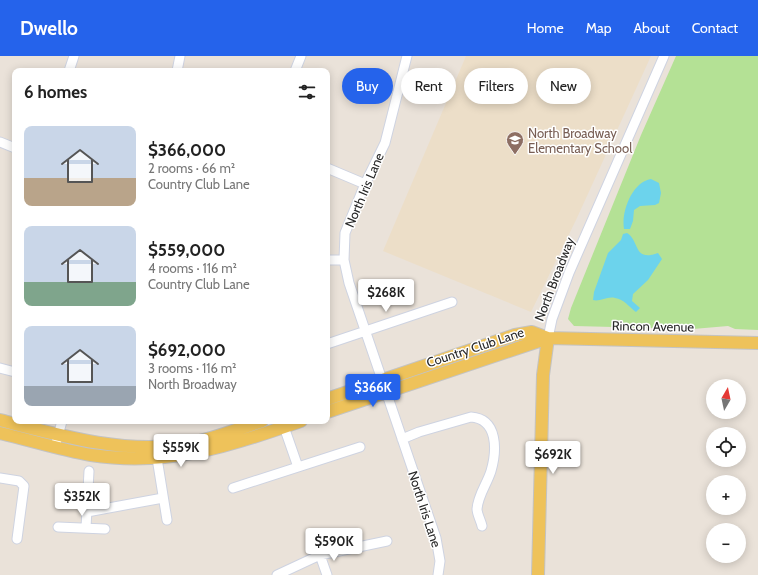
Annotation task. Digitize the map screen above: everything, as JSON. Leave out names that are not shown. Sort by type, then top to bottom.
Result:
[{"type":"main road","name":"Country Club Lane","points":[[330,398],[516,335],[532,332],[548,338]]},
{"type":"main road","name":"Rincon Avenue","points":[[548,338],[758,343]]},
{"type":"main road","name":"Country Club Lane","points":[[330,411],[502,352],[529,346],[548,338]]},
{"type":"main road","name":"North Broadway","points":[[538,575],[543,375],[548,338]]},
{"type":"main road","points":[[0,420],[12,423]]},
{"type":"main road","points":[[15,424],[93,443],[126,447],[156,453],[189,455],[222,448],[283,424]]},
{"type":"main road","points":[[0,433],[91,455],[117,458],[156,453],[253,424]]},
{"type":"street","points":[[70,68],[74,56]]},
{"type":"street","points":[[178,68],[180,56]]},
{"type":"street","points":[[296,68],[301,56]]},
{"type":"street","name":"North Iris Lane","points":[[407,56],[385,143],[365,184],[345,233],[344,260],[349,283],[436,538],[440,561],[438,575]]},
{"type":"street","name":"North Broadway","points":[[548,338],[552,319],[569,273],[664,56]]},
{"type":"street","points":[[0,142],[12,147]]},
{"type":"street","points":[[330,169],[365,184]]},
{"type":"street","points":[[330,260],[344,260]]},
{"type":"street","points":[[330,343],[452,302]]},
{"type":"street","points":[[0,368],[12,371]]},
{"type":"street","points":[[402,439],[419,432],[471,417],[479,417],[488,423],[492,432],[494,446],[491,471],[477,510],[482,526]]},
{"type":"street","points":[[55,447],[61,424]]},
{"type":"street","points":[[283,424],[298,467]]},
{"type":"street","points":[[233,488],[360,447]]},
{"type":"street","points":[[156,453],[166,520]]},
{"type":"street","points":[[86,528],[89,471]]},
{"type":"street","points":[[0,478],[19,481],[24,486],[17,539]]},
{"type":"street","points":[[87,512],[162,498]]},
{"type":"street","points":[[58,527],[105,529]]},
{"type":"street","points":[[277,575],[320,555],[387,541]]},
{"type":"street","points":[[320,555],[326,575]]},
{"type":"shaded area","name":"North Broadway Elementary School","points":[[466,56],[651,56],[576,220],[531,312],[383,251],[446,104],[456,104],[456,79]]},
{"type":"green space","points":[[676,56],[758,56],[758,330],[735,329],[728,326],[693,329],[574,326],[568,319],[571,308],[641,135]]},
{"type":"water","points":[[651,179],[659,183],[661,193],[659,203],[655,205],[640,206],[634,210],[633,221],[630,229],[624,229],[624,214],[629,199],[638,186],[644,181]]},
{"type":"water","points":[[627,233],[641,253],[644,255],[650,255],[658,253],[662,259],[648,280],[633,294],[632,301],[640,308],[636,312],[618,299],[606,298],[593,300],[594,292],[608,253],[621,240],[623,234]]},
{"type":"place","name":"North Broadway Elementary School","points":[[515,155]]}]
